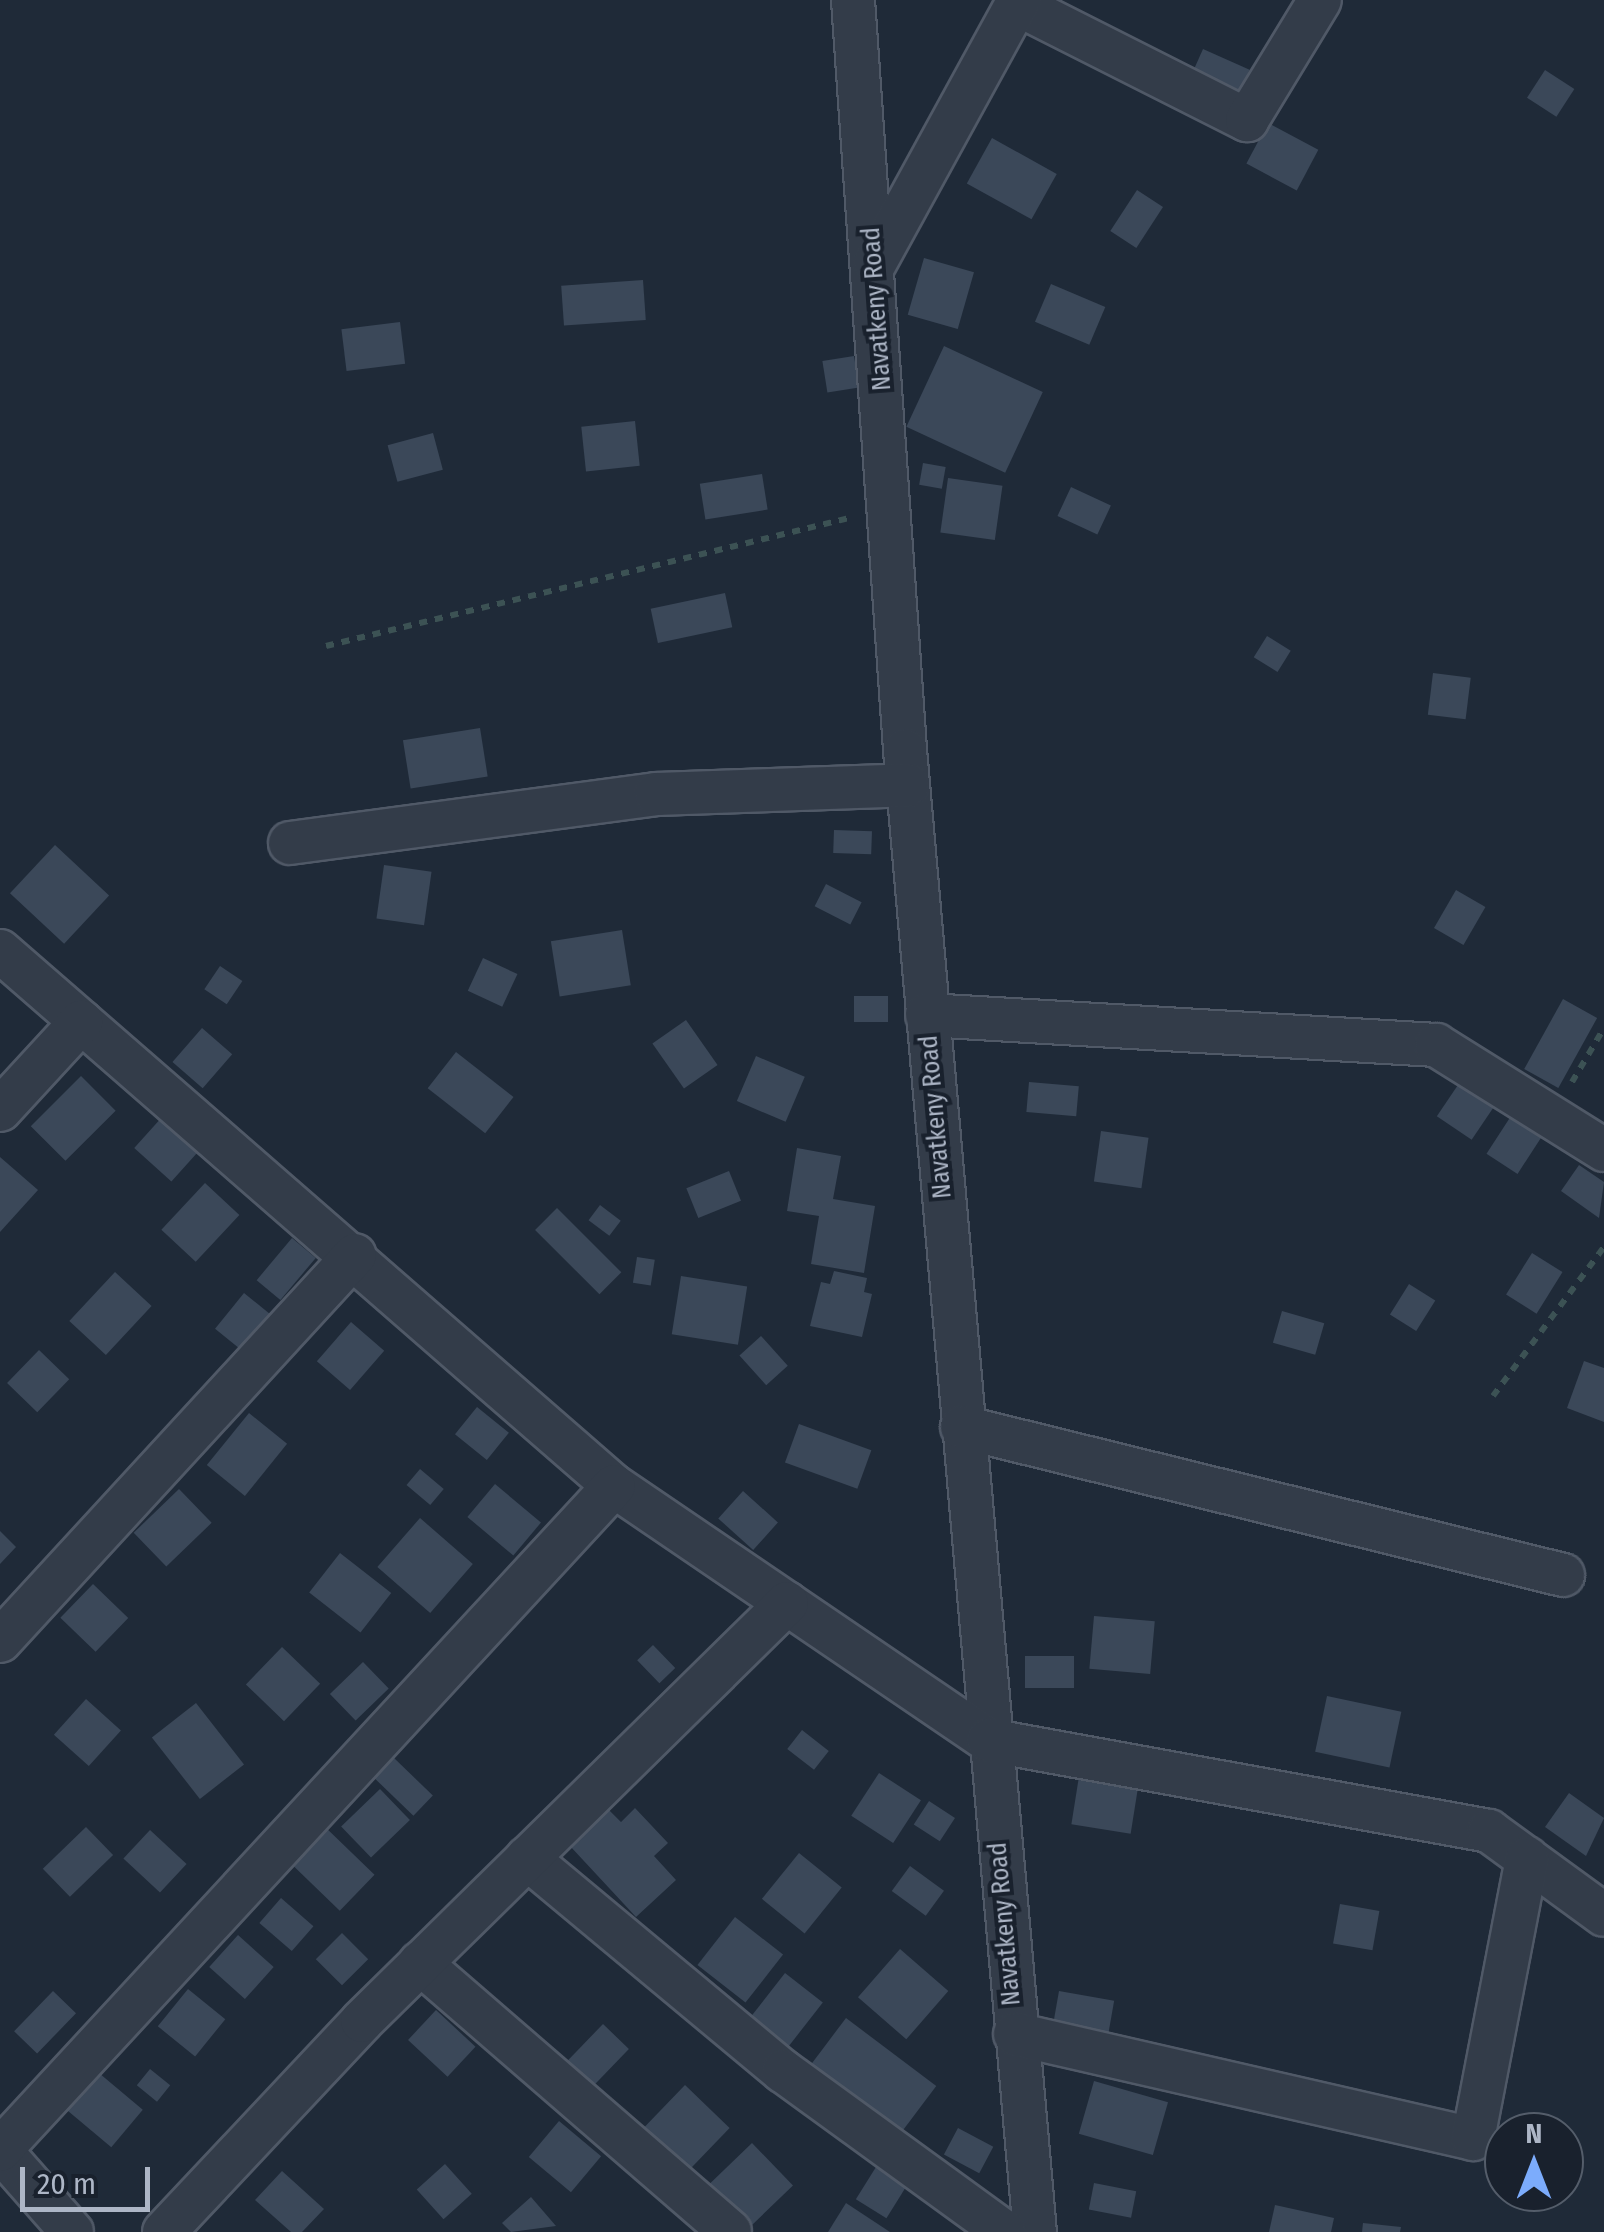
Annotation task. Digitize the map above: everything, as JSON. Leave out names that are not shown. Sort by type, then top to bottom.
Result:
[{"type":"street","name":"Navatkeny Road","points":[[854,0],[908,785],[988,1740],[1035,2232]]},
{"type":"street","points":[[875,263],[1018,2],[1247,120],[1320,0]]},
{"type":"street","points":[[290,843],[656,794],[908,785]]},
{"type":"street","points":[[0,951],[355,1255],[614,1486],[988,1740],[1489,1830],[1604,1915]]},
{"type":"street","points":[[927,1015],[1436,1045],[1604,1150]]},
{"type":"street","points":[[0,1110],[80,1022]]},
{"type":"street","points":[[0,1641],[355,1255]]},
{"type":"street","points":[[962,1427],[1563,1575]]},
{"type":"street","points":[[72,2232],[0,2150],[614,1486]]},
{"type":"street","points":[[164,2232],[420,1964],[787,1604]]},
{"type":"street","points":[[527,1858],[783,2071],[1005,2232]]},
{"type":"street","points":[[1015,2034],[1473,2139],[1527,1858]]},
{"type":"street","points":[[420,1964],[703,2224]]},
{"type":"path","points":[[326,646],[890,508]]},
{"type":"path","points":[[1550,1117],[1604,1028]]},
{"type":"path","points":[[1492,1396],[1604,1247]]},
{"type":"building","points":[[1203,49],[1250,70],[1235,102],[1189,81]]},
{"type":"building","points":[[1545,70],[1574,89],[1556,117],[1527,98]]},
{"type":"building","points":[[1268,123],[1318,150],[1297,190],[1246,164]]},
{"type":"building","points":[[992,138],[1057,174],[1032,219],[967,183]]},
{"type":"building","points":[[1137,190],[1163,207],[1136,248],[1110,231]]},
{"type":"building","points":[[924,258],[974,272],[958,329],[908,315]]},
{"type":"building","points":[[643,280],[646,320],[564,326],[561,286]]},
{"type":"building","points":[[1051,284],[1105,307],[1089,345],[1035,322]]},
{"type":"building","points":[[400,322],[405,364],[347,371],[341,329]]},
{"type":"building","points":[[944,346],[1043,392],[1005,473],[906,427]]},
{"type":"building","points":[[854,356],[859,388],[827,393],[822,361]]},
{"type":"building","points":[[635,421],[640,466],[586,471],[581,427]]},
{"type":"building","points":[[433,433],[443,470],[397,482],[388,445]]},
{"type":"building","points":[[923,463],[946,467],[942,489],[919,485]]},
{"type":"building","points":[[762,474],[768,510],[705,519],[700,484]]},
{"type":"building","points":[[948,478],[1002,486],[995,540],[940,532]]},
{"type":"building","points":[[1071,487],[1111,506],[1097,535],[1057,516]]},
{"type":"building","points":[[725,593],[732,627],[658,643],[651,609]]},
{"type":"building","points":[[1267,636],[1291,651],[1277,672],[1254,657]]},
{"type":"building","points":[[1433,673],[1471,678],[1466,719],[1428,715]]},
{"type":"building","points":[[480,728],[488,776],[411,789],[403,740]]},
{"type":"building","points":[[834,830],[872,831],[871,854],[833,853]]},
{"type":"building","points":[[55,845],[109,895],[64,944],[10,893]]},
{"type":"building","points":[[384,865],[432,872],[424,925],[376,918]]},
{"type":"building","points":[[826,884],[862,902],[850,924],[815,906]]},
{"type":"building","points":[[1456,890],[1485,907],[1463,945],[1434,928]]},
{"type":"building","points":[[622,930],[631,985],[560,997],[551,941]]},
{"type":"building","points":[[483,958],[517,974],[502,1007],[468,991]]},
{"type":"building","points":[[220,966],[242,981],[227,1004],[204,989]]},
{"type":"building","points":[[854,996],[888,996],[888,1022],[854,1022]]},
{"type":"building","points":[[1563,999],[1597,1018],[1558,1088],[1524,1069]]},
{"type":"building","points":[[686,1020],[718,1065],[684,1089],[652,1044]]},
{"type":"building","points":[[202,1028],[232,1054],[203,1088],[172,1062]]},
{"type":"building","points":[[456,1052],[514,1097],[485,1133],[428,1088]]},
{"type":"building","points":[[756,1056],[805,1077],[786,1122],[737,1101]]},
{"type":"building","points":[[81,1076],[116,1111],[65,1161],[31,1126]]},
{"type":"building","points":[[1462,1079],[1497,1102],[1472,1140],[1437,1116]]},
{"type":"building","points":[[1029,1082],[1079,1086],[1076,1116],[1026,1112]]},
{"type":"building","points":[[163,1116],[200,1149],[171,1181],[134,1148]]},
{"type":"building","points":[[1511,1116],[1542,1136],[1518,1174],[1486,1154]]},
{"type":"building","points":[[1101,1131],[1149,1138],[1141,1188],[1094,1182]]},
{"type":"building","points":[[797,1148],[841,1156],[833,1199],[875,1206],[864,1273],[811,1264],[819,1216],[787,1211]]},
{"type":"building","points":[[0,1157],[38,1190],[0,1232]]},
{"type":"building","points":[[1579,1165],[1604,1182],[1599,1218],[1561,1191]]},
{"type":"building","points":[[729,1171],[741,1201],[698,1218],[686,1188]]},
{"type":"building","points":[[205,1183],[239,1215],[196,1262],[161,1230]]},
{"type":"building","points":[[600,1205],[621,1221],[609,1236],[589,1220]]},
{"type":"building","points":[[557,1208],[621,1272],[599,1294],[535,1230]]},
{"type":"building","points":[[292,1238],[316,1258],[280,1300],[257,1280]]},
{"type":"building","points":[[1532,1253],[1563,1272],[1537,1314],[1506,1295]]},
{"type":"building","points":[[637,1257],[655,1260],[651,1285],[633,1283]]},
{"type":"building","points":[[834,1271],[867,1278],[864,1292],[872,1294],[862,1337],[810,1326],[821,1282],[830,1284]]},
{"type":"building","points":[[115,1272],[152,1306],[106,1355],[69,1321]]},
{"type":"building","points":[[681,1276],[747,1286],[738,1345],[672,1334]]},
{"type":"building","points":[[1409,1284],[1435,1300],[1416,1331],[1390,1315]]},
{"type":"building","points":[[244,1293],[270,1314],[241,1350],[215,1329]]},
{"type":"building","points":[[1282,1311],[1324,1323],[1315,1355],[1273,1343]]},
{"type":"building","points":[[351,1322],[384,1351],[350,1390],[317,1361]]},
{"type":"building","points":[[761,1336],[788,1366],[766,1385],[739,1355]]},
{"type":"building","points":[[39,1350],[69,1379],[37,1412],[7,1383]]},
{"type":"building","points":[[1584,1361],[1604,1368],[1604,1422],[1567,1408]]},
{"type":"building","points":[[477,1407],[509,1433],[487,1460],[455,1434]]},
{"type":"building","points":[[249,1413],[287,1444],[245,1496],[207,1465]]},
{"type":"building","points":[[799,1424],[871,1450],[857,1489],[785,1463]]},
{"type":"building","points":[[420,1469],[444,1489],[430,1505],[407,1485]]},
{"type":"building","points":[[495,1484],[541,1523],[513,1556],[467,1517]]},
{"type":"building","points":[[179,1489],[212,1523],[166,1567],[134,1533]]},
{"type":"building","points":[[743,1491],[778,1522],[753,1550],[718,1518]]},
{"type":"building","points":[[420,1518],[473,1564],[430,1613],[377,1567]]},
{"type":"building","points":[[0,1531],[16,1547],[0,1564]]},
{"type":"building","points":[[340,1553],[391,1593],[360,1632],[309,1592]]},
{"type":"building","points":[[93,1584],[128,1618],[96,1652],[60,1618]]},
{"type":"building","points":[[1094,1616],[1155,1621],[1150,1674],[1089,1669]]},
{"type":"building","points":[[653,1645],[675,1668],[659,1683],[637,1660]]},
{"type":"building","points":[[282,1647],[320,1684],[284,1721],[246,1684]]},
{"type":"building","points":[[1025,1656],[1074,1656],[1074,1688],[1025,1688]]},
{"type":"building","points":[[363,1662],[389,1689],[356,1721],[330,1694]]},
{"type":"building","points":[[1327,1696],[1401,1712],[1389,1768],[1315,1752]]},
{"type":"building","points":[[86,1699],[121,1730],[89,1766],[54,1735]]},
{"type":"building","points":[[196,1703],[244,1764],[200,1799],[152,1737]]},
{"type":"building","points":[[802,1730],[829,1751],[814,1770],[787,1749]]},
{"type":"building","points":[[394,1758],[433,1796],[413,1816],[375,1778]]},
{"type":"building","points":[[1080,1770],[1139,1779],[1131,1834],[1071,1824]]},
{"type":"building","points":[[879,1773],[921,1800],[893,1843],[851,1816]]},
{"type":"building","points":[[380,1789],[410,1820],[371,1857],[341,1827]]},
{"type":"building","points":[[1569,1793],[1604,1818],[1586,1856],[1545,1827]]},
{"type":"building","points":[[929,1801],[955,1818],[940,1841],[914,1824]]},
{"type":"building","points":[[635,1808],[668,1843],[654,1856],[676,1880],[636,1917],[570,1846],[609,1810],[621,1822]]},
{"type":"building","points":[[322,1824],[375,1875],[340,1911],[287,1860]]},
{"type":"building","points":[[86,1827],[113,1855],[70,1897],[43,1869]]},
{"type":"building","points":[[150,1830],[187,1864],[160,1893],[123,1859]]},
{"type":"building","points":[[799,1853],[842,1888],[805,1933],[762,1899]]},
{"type":"building","points":[[910,1866],[944,1891],[926,1916],[892,1891]]},
{"type":"building","points":[[281,1898],[313,1926],[292,1951],[259,1923]]},
{"type":"building","points":[[1340,1904],[1379,1911],[1372,1950],[1333,1943]]},
{"type":"building","points":[[735,1917],[783,1955],[746,2003],[697,1965]]},
{"type":"building","points":[[342,1933],[368,1959],[342,1985],[316,1959]]},
{"type":"building","points":[[238,1935],[274,1967],[245,1999],[209,1967]]},
{"type":"building","points":[[900,1949],[948,1991],[906,2039],[858,1997]]},
{"type":"building","points":[[785,1973],[823,2003],[787,2048],[749,2019]]},
{"type":"building","points":[[188,1989],[225,2019],[195,2057],[158,2026]]},
{"type":"building","points":[[53,1991],[76,2013],[37,2054],[14,2031]]},
{"type":"building","points":[[1059,1991],[1114,2001],[1108,2033],[1053,2023]]},
{"type":"building","points":[[436,2010],[475,2047],[448,2077],[408,2040]]},
{"type":"building","points":[[846,2018],[936,2086],[900,2134],[810,2066]]},
{"type":"building","points":[[603,2024],[629,2049],[593,2086],[568,2061]]},
{"type":"building","points":[[93,2068],[143,2110],[111,2147],[62,2106]]},
{"type":"building","points":[[150,2069],[170,2085],[157,2102],[137,2085]]},
{"type":"building","points":[[1094,2081],[1168,2102],[1153,2155],[1079,2134]]},
{"type":"building","points":[[685,2085],[730,2128],[687,2172],[643,2129]]},
{"type":"building","points":[[559,2121],[601,2156],[571,2192],[529,2157]]},
{"type":"building","points":[[958,2128],[993,2147],[979,2173],[944,2154]]},
{"type":"building","points":[[752,2143],[793,2185],[746,2231],[705,2189]]},
{"type":"building","points":[[445,2164],[472,2194],[444,2219],[417,2189]]},
{"type":"building","points":[[876,2167],[907,2186],[886,2218],[856,2199]]},
{"type":"building","points":[[282,2171],[324,2209],[302,2232],[291,2232],[255,2200]]},
{"type":"building","points":[[1094,2183],[1136,2191],[1131,2218],[1089,2210]]},
{"type":"building","points":[[531,2197],[556,2226],[511,2232],[502,2223]]},
{"type":"building","points":[[846,2203],[890,2232],[828,2232]]},
{"type":"building","points":[[1275,2205],[1334,2218],[1331,2232],[1269,2232]]},
{"type":"building","points":[[1363,2223],[1401,2227],[1400,2232],[1362,2232]]}]
